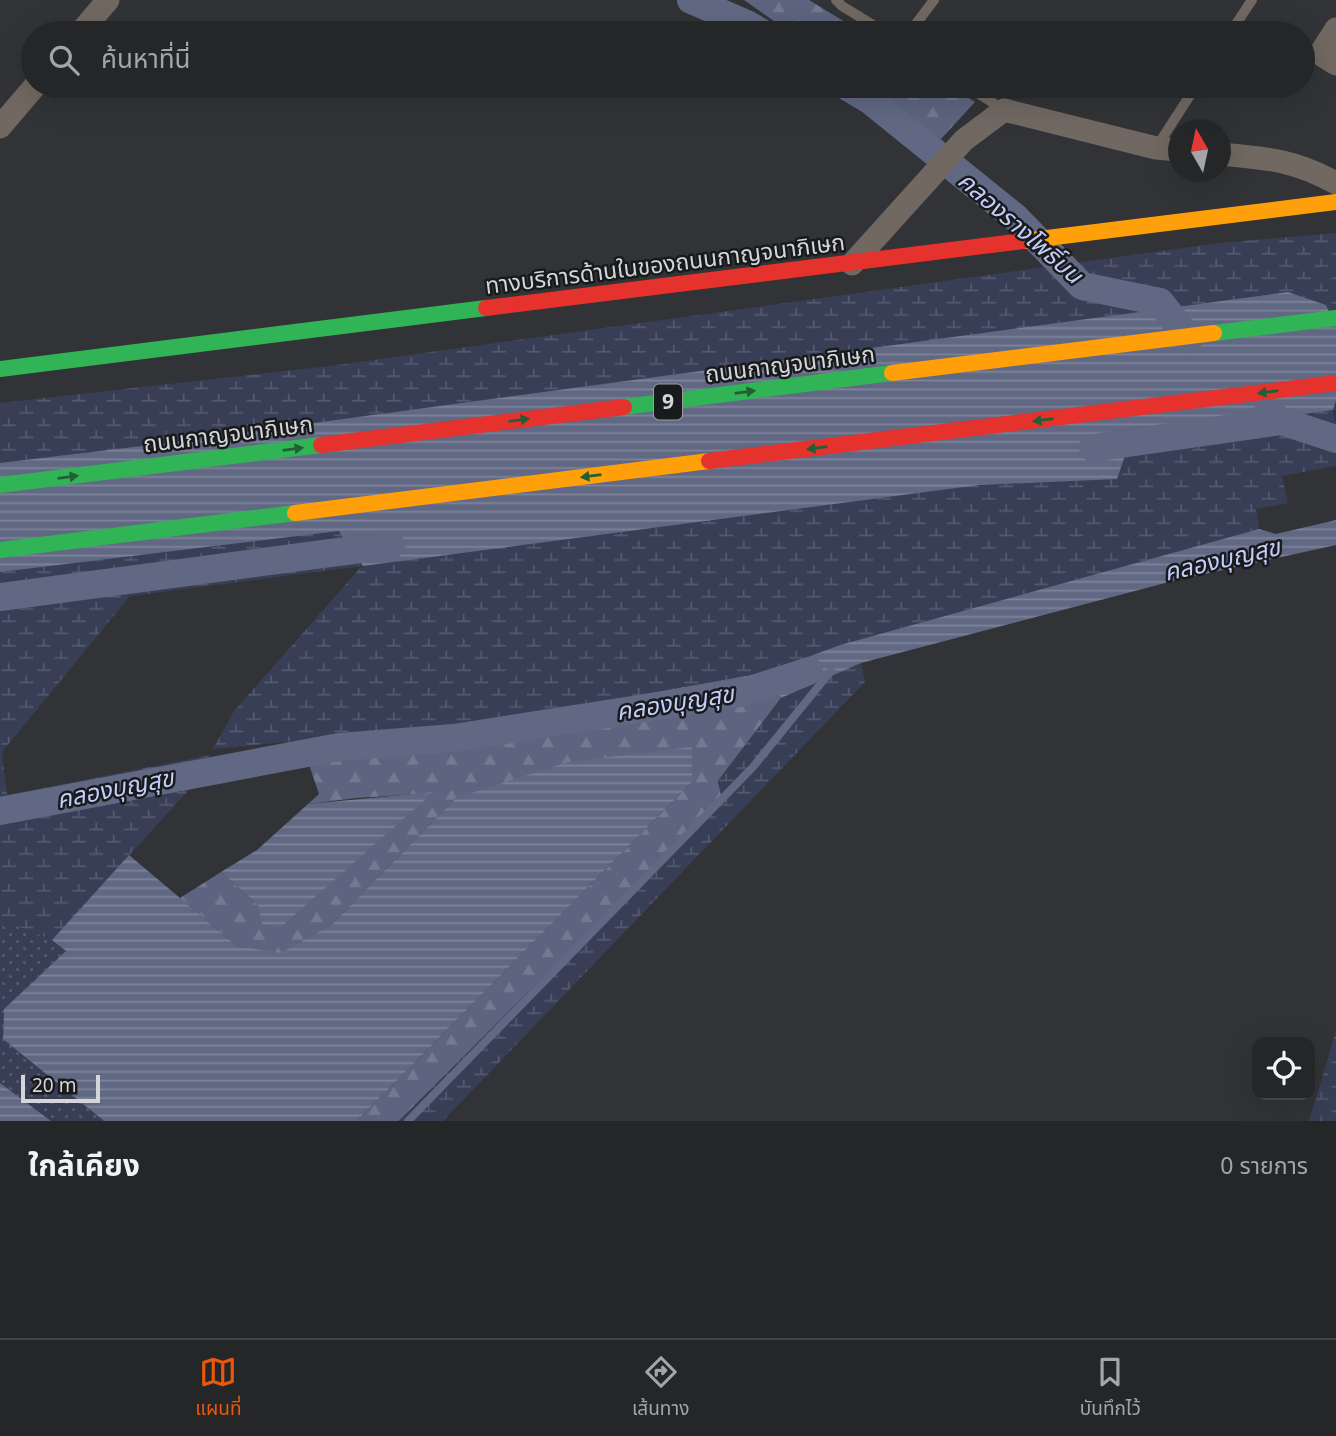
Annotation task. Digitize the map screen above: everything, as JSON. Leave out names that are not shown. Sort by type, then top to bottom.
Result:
[{"type":"main road","name":"ทางบริการด้านในของถนนกาญจนาภิเษก","points":[[0,369],[1336,202]]},
{"type":"main road","name":"ถนนกาญจนาภิเษก","points":[[0,485],[1336,318]]},
{"type":"main road","points":[[0,550],[1336,383]]},
{"type":"street","points":[[90,21],[108,0]]},
{"type":"street","points":[[1336,29],[1320,54],[1336,64]]},
{"type":"street","points":[[0,127],[25,98]]},
{"type":"street","points":[[852,264],[964,140],[1004,110],[1167,149]]},
{"type":"street","points":[[1231,155],[1308,167],[1336,183]]},
{"type":"lane","points":[[836,0],[866,21]]},
{"type":"lane","points":[[918,21],[934,0]]},
{"type":"lane","points":[[1238,21],[1252,0]]},
{"type":"lane","points":[[986,98],[1004,110]]},
{"type":"lane","points":[[1167,149],[1190,98]]},
{"type":"green space","points":[[744,0],[809,0],[843,21],[774,21]]},
{"type":"green space","points":[[883,98],[968,98],[975,102],[941,139]]},
{"type":"green space","points":[[1336,233],[1336,410],[1333,411],[1336,423],[1336,466],[1282,476],[1288,503],[1256,509],[1259,529],[840,645],[767,672],[435,728],[213,749],[234,711],[362,566],[130,596],[2,752],[7,795],[210,755],[197,781],[52,940],[0,919],[0,403],[330,366],[1219,243]]},
{"type":"green space","points":[[861,663],[865,682],[443,1121],[399,1121],[722,799],[718,781],[781,698]]},
{"type":"green space","points":[[767,672],[781,698],[718,781],[722,799],[399,1121],[357,1121],[692,782],[692,747],[456,798],[332,924],[281,954],[237,946],[180,898],[221,872],[258,905],[433,793],[308,804],[319,794],[301,741],[435,728]]},
{"type":"green space","points":[[0,919],[52,940],[67,950],[4,1009],[3,1039],[104,1121],[51,1121],[0,1083]]},
{"type":"green space","points":[[1336,1031],[1336,1121],[1309,1121]]},
{"type":"water","points":[[1288,292],[1326,305],[1336,327],[1336,400],[1333,410],[1131,438],[1117,479],[979,485],[363,566],[339,531],[0,572],[0,463]]},
{"type":"water","points":[[1336,520],[1336,545],[1173,581],[861,663],[781,698],[767,672],[840,645],[1259,529],[1276,534]]},
{"type":"water","points":[[692,747],[692,782],[357,1121],[104,1121],[3,1039],[4,1009],[66,951],[52,940],[129,855],[237,946],[281,953],[332,924],[456,798],[568,762]]},
{"type":"water","points":[[434,792],[281,927],[262,924],[258,905],[221,872],[257,850],[308,804]]},
{"type":"water","points":[[0,1083],[51,1121],[0,1121]]},
{"type":"waterway","name":"คลองรางโพธิ์บน","points":[[691,0],[740,21]]},
{"type":"waterway","name":"คลองรางโพธิ์บน","points":[[866,98],[1016,218],[1082,286],[1160,302],[1189,339]]},
{"type":"waterway","name":"คลองรางโพธิ์บน","points":[[1268,411],[1281,421],[1336,439]]},
{"type":"waterway","points":[[1093,448],[1281,421]]},
{"type":"waterway","points":[[0,597],[391,545]]},
{"type":"waterway","name":"คลองบุญสุข","points":[[0,811],[339,747],[454,738],[741,693],[809,671]]},
{"type":"waterway","points":[[408,1121],[753,767],[831,671]]},
{"type":"traffic: fast","points":[[0,369],[486,308]]},
{"type":"traffic: fast","points":[[1214,333],[1336,318]]},
{"type":"traffic: fast","points":[[624,407],[892,373]]},
{"type":"traffic: fast","points":[[0,485],[321,445]]},
{"type":"traffic: fast","points":[[0,550],[295,513]]},
{"type":"traffic: slow","points":[[1023,241],[1336,202]]},
{"type":"traffic: slow","points":[[892,373],[1214,333]]},
{"type":"traffic: slow","points":[[295,513],[709,461]]},
{"type":"traffic: jam","points":[[486,308],[1023,241]]},
{"type":"traffic: jam","points":[[709,461],[1336,383]]},
{"type":"traffic: jam","points":[[321,445],[624,407]]}]
